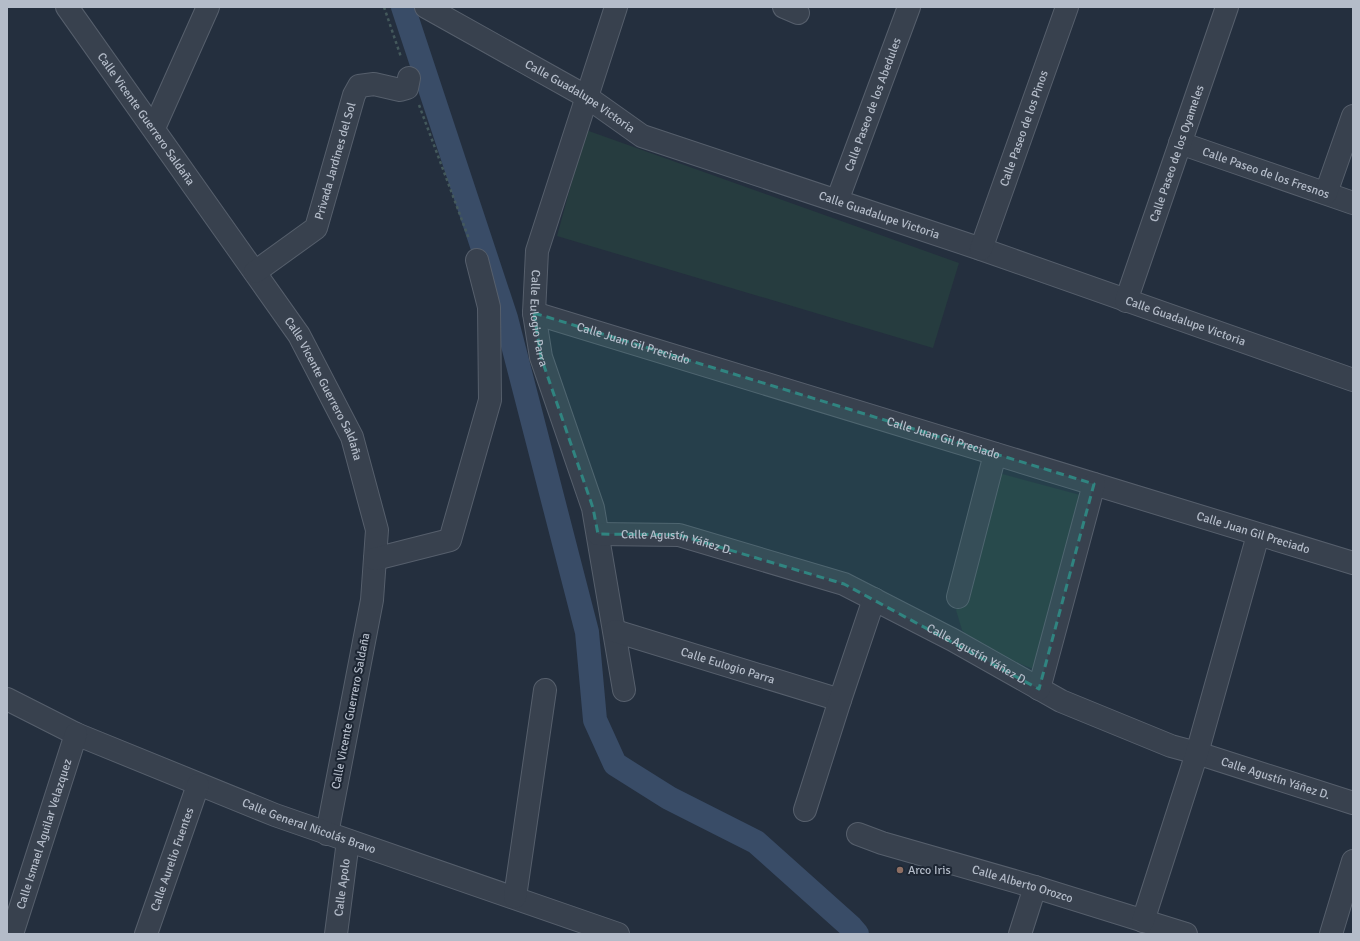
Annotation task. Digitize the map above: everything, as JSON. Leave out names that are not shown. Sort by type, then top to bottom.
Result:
[{"type":"street","name":"Calle Vicente Guerrero Saldaña","points":[[67,7],[299,335],[352,437],[377,530],[372,600],[327,834]]},
{"type":"street","points":[[154,128],[208,7]]},
{"type":"street","name":"Calle Eulogio Parra","points":[[616,7],[537,251],[534,313],[542,357],[593,508],[624,690]]},
{"type":"street","name":"Calle Paseo de los Abedules","points":[[838,201],[909,7]]},
{"type":"street","name":"Calle Paseo de los Pinos","points":[[981,249],[1067,7]]},
{"type":"street","name":"Calle Paseo de los Oyameles","points":[[1126,301],[1227,7]]},
{"type":"street","name":"Calle Guadalupe Victoria","points":[[427,8],[587,97],[642,136],[981,249],[1353,380]]},
{"type":"street","name":"Privada Jardines del Sol","points":[[255,272],[316,228],[354,95],[359,86],[374,84],[405,84]]},
{"type":"street","points":[[1326,193],[1353,116]]},
{"type":"street","name":"Calle Paseo de los Fresnos","points":[[1180,143],[1353,202]]},
{"type":"street","points":[[375,559],[450,540],[490,400],[489,307],[477,260]]},
{"type":"street","name":"Calle Juan Gil Preciado","points":[[534,313],[1353,564]]},
{"type":"street","points":[[958,597],[995,454]]},
{"type":"street","points":[[1039,689],[1094,484]]},
{"type":"street","name":"Calle Agustín Yáñez D.","points":[[598,534],[679,534],[844,584],[953,640],[1061,701],[1171,746],[1353,802]]},
{"type":"street","points":[[1143,921],[1197,753],[1258,534]]},
{"type":"street","points":[[806,810],[840,700],[874,600]]},
{"type":"street","name":"Calle Eulogio Parra","points":[[615,631],[840,700]]},
{"type":"street","points":[[515,898],[545,690]]},
{"type":"street","name":"Calle General Nicolás Bravo","points":[[7,699],[76,734],[275,816],[618,934]]},
{"type":"street","name":"Calle Ismael Aguilar Velazquez","points":[[12,934],[76,734]]},
{"type":"street","name":"Calle Aurelio Fuentes","points":[[146,934],[198,785]]},
{"type":"street","name":"Calle Alberto Orozco","points":[[858,834],[1186,934]]},
{"type":"street","name":"Calle Apolo","points":[[336,934],[348,841]]},
{"type":"street","points":[[1331,934],[1353,862]]},
{"type":"street","points":[[1020,934],[1035,888]]},
{"type":"path","points":[[384,7],[405,84],[477,260]]},
{"type":"highlighted area","points":[[534,313],[1094,484],[1039,689],[844,584],[679,535],[598,534],[593,508],[541,357]]},
{"type":"green space","points":[[586,130],[959,263],[933,348],[557,236]]},
{"type":"green space","points":[[995,472],[1084,496],[1038,671],[977,646],[962,630],[956,610]]},
{"type":"waterway","points":[[403,7],[506,318],[587,632],[595,720],[615,764],[669,798],[756,842],[857,934]]},
{"type":"place","name":"Arco Iris","points":[[900,870]]}]
